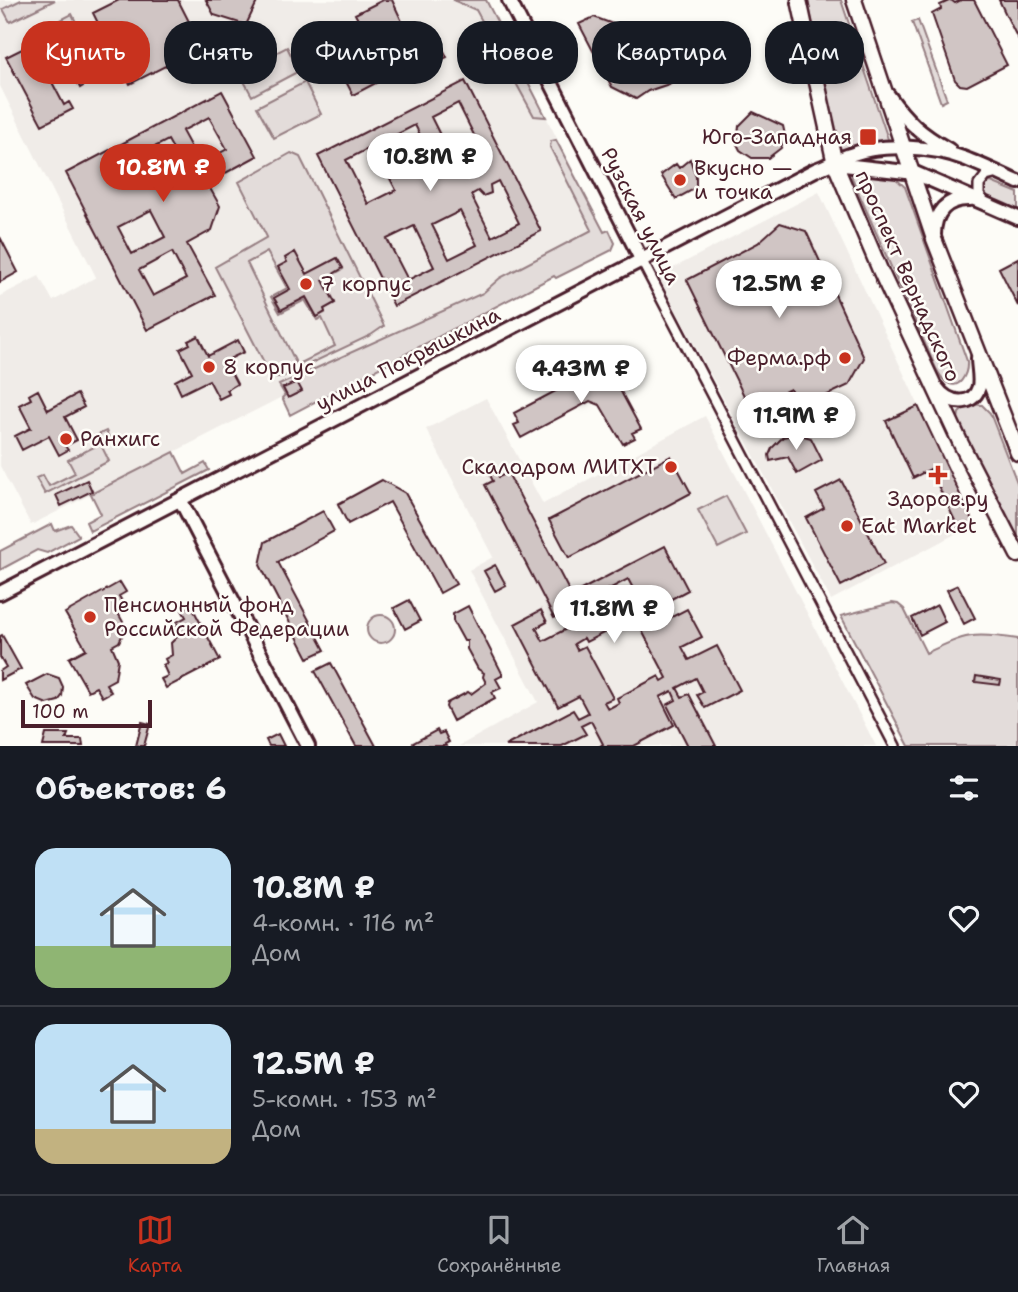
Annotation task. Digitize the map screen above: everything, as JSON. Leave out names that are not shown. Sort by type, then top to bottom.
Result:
[{"type":"main road","name":"Рузская улица","points":[[509,0],[642,261]]},
{"type":"main road","name":"проспект Вернадского","points":[[799,0],[835,164],[929,376],[1017,551]]},
{"type":"main road","name":"проспект Вернадского","points":[[854,0],[934,239],[1018,453]]},
{"type":"main road","points":[[883,89],[913,127],[932,141],[1018,182]]},
{"type":"main road","name":"улица Покрышкина","points":[[0,593],[815,170],[835,164],[850,155],[877,150],[904,149],[962,157]]},
{"type":"main road","points":[[835,164],[912,172],[1018,218]]},
{"type":"main road","points":[[934,239],[936,215],[945,206],[956,200],[983,203]]},
{"type":"main road","points":[[929,376],[947,398],[953,401],[968,400],[978,391],[980,383],[977,353]]},
{"type":"main road","points":[[181,501],[308,746]]},
{"type":"street","points":[[983,203],[979,195],[979,185],[986,176],[998,173]]},
{"type":"street","name":"Рузская улица","points":[[642,261],[895,746]]},
{"type":"shaded area","points":[[0,0],[486,0],[497,21],[457,21],[457,84],[529,84],[605,232],[31,525],[0,466],[0,296],[39,276],[53,301],[96,277],[0,86]]},
{"type":"shaded area","points":[[21,0],[55,0],[10,22],[3,9]]},
{"type":"shaded area","points":[[453,0],[486,0],[497,21],[482,21],[476,10]]},
{"type":"shaded area","points":[[808,0],[841,0],[848,21],[812,21]]},
{"type":"shaded area","points":[[72,14],[75,21],[59,21]]},
{"type":"shaded area","points":[[918,20],[947,100],[941,103],[912,22]]},
{"type":"shaded area","points":[[287,47],[291,55],[291,75],[277,83],[277,52]]},
{"type":"shaded area","points":[[864,68],[888,139],[887,144],[843,150],[839,147],[824,84],[864,84]]},
{"type":"shaded area","points":[[246,84],[275,84],[252,96]]},
{"type":"shaded area","points":[[306,84],[321,114],[274,138],[257,107]]},
{"type":"shaded area","points":[[516,84],[529,84],[546,117],[534,116]]},
{"type":"shaded area","points":[[556,140],[604,232],[609,230],[615,243],[612,250],[556,278],[554,276],[290,415],[282,398],[285,395],[279,385],[483,293],[500,278],[592,230],[550,147],[551,141]]},
{"type":"shaded area","points":[[291,153],[300,157],[384,326],[371,335],[282,377],[276,377],[269,372],[215,267],[267,237],[239,182]],"holes":[[[267,252],[287,288],[271,297],[280,313],[305,300],[317,320],[322,318],[335,346],[297,365],[247,263]],[[337,258],[343,269],[323,280],[335,302],[324,309],[325,313],[316,317],[306,297],[280,310],[274,298],[290,289],[278,267],[287,262],[307,274]]]},
{"type":"shaded area","points":[[851,173],[893,176],[905,187],[967,361],[962,380],[954,385],[943,379],[937,370],[852,178]]},
{"type":"shaded area","points":[[991,182],[1018,193],[1018,212],[984,198],[981,189],[984,184]]},
{"type":"shaded area","points":[[819,192],[974,524],[831,600],[658,276]]},
{"type":"shaded area","points":[[486,398],[543,504],[705,416],[876,746],[459,746],[538,702],[469,570],[493,557],[426,429]]},
{"type":"shaded area","points":[[969,404],[982,405],[990,413],[1018,485],[1018,543],[957,425],[959,413]]},
{"type":"shaded area","points":[[106,431],[110,440],[101,445],[109,461],[45,494],[36,478],[43,475],[49,486],[75,473],[68,460],[96,446],[93,437]]},
{"type":"shaded area","points":[[174,452],[185,474],[205,463],[209,470],[90,531],[86,522],[101,514],[91,494]]},
{"type":"shaded area","points":[[726,496],[746,534],[718,548],[698,510]]},
{"type":"shaded area","points":[[52,524],[55,531],[71,525],[79,536],[47,553],[37,550],[0,570],[0,551]]},
{"type":"shaded area","points":[[892,603],[904,609],[926,653],[970,636],[1018,639],[1018,746],[909,746],[841,616]]},
{"type":"shaded area","points":[[381,615],[391,619],[395,629],[391,639],[381,643],[371,639],[367,629],[371,619]]},
{"type":"building","points":[[119,0],[178,0],[189,21],[164,21],[164,67],[150,74],[150,21],[97,21],[93,13]]},
{"type":"building","points":[[206,0],[258,0],[248,21],[233,21],[214,15]]},
{"type":"building","points":[[383,0],[392,0],[402,21],[359,21],[355,14]]},
{"type":"building","points":[[951,0],[955,3],[974,0],[1007,65],[967,86],[960,85],[955,80],[932,14],[941,9],[940,5]]},
{"type":"building","points":[[999,0],[1018,0],[1018,39],[1007,17]]},
{"type":"building","points":[[594,17],[605,21],[592,21],[592,49],[579,24]]},
{"type":"building","points":[[21,50],[21,84],[53,84],[64,105],[69,102],[73,109],[42,125],[6,57]]},
{"type":"building","points":[[347,84],[374,84],[353,95]]},
{"type":"building","points":[[459,84],[467,84],[541,231],[394,306],[318,156]],"holes":[[[458,103],[480,147],[472,151],[466,144],[458,148],[460,157],[453,161],[431,117]],[[415,125],[434,162],[407,176],[388,139]],[[373,146],[396,190],[368,204],[346,160]],[[498,181],[519,223],[492,237],[471,195],[478,191],[483,196],[491,193],[490,185]],[[460,211],[477,245],[449,259],[432,225]],[[414,226],[434,267],[408,280],[387,239]]]},
{"type":"building","points":[[610,84],[669,84],[648,91],[636,99]]},
{"type":"building","points":[[222,91],[257,156],[207,183],[220,206],[212,230],[187,244],[215,295],[147,330],[66,173]],"holes":[[[209,117],[227,149],[200,164],[182,131]],[[168,140],[186,173],[159,187],[141,154]],[[151,210],[165,237],[132,254],[118,227]],[[172,252],[186,279],[153,296],[139,270]]]},
{"type":"building","points":[[753,112],[783,126],[785,135],[781,148],[768,158],[752,158],[740,150],[737,144],[739,126]]},
{"type":"building","name":"Вкусно — и точка","points":[[690,159],[696,177],[696,188],[676,199],[661,175],[676,164],[679,168]]},
{"type":"building","points":[[780,223],[806,231],[864,358],[849,385],[800,408],[790,389],[750,408],[687,280],[758,243]]},
{"type":"building","points":[[0,237],[18,272],[0,282]]},
{"type":"building","name":"7 корпус","points":[[295,252],[307,274],[337,258],[343,268],[323,280],[335,303],[317,317],[306,297],[281,310],[274,298],[290,289],[278,267],[287,262],[285,258]]},
{"type":"building","points":[[1018,258],[1018,306],[999,268]]},
{"type":"building","name":"8 корпус","points":[[198,336],[208,356],[238,340],[244,352],[225,361],[237,384],[227,390],[229,394],[219,399],[209,380],[181,394],[175,381],[192,372],[180,349]]},
{"type":"building","points":[[597,369],[611,373],[641,429],[632,433],[635,438],[623,444],[600,405],[590,401],[521,438],[514,425],[519,423],[514,413]]},
{"type":"building","points":[[297,382],[302,391],[288,398],[283,388]]},
{"type":"building","points":[[38,390],[48,410],[77,394],[84,407],[65,417],[77,440],[65,446],[68,450],[59,455],[49,436],[22,450],[15,436],[31,428],[19,405],[31,399],[29,395]]},
{"type":"building","points":[[918,406],[974,524],[960,531],[930,469],[913,478],[886,421]]},
{"type":"building","points":[[797,434],[811,438],[822,460],[797,474],[788,457],[770,461],[769,455],[783,437]]},
{"type":"building","points":[[671,456],[691,493],[569,558],[549,520]]},
{"type":"building","points":[[494,467],[499,477],[508,473],[577,606],[569,610],[576,622],[593,613],[587,600],[583,602],[577,592],[665,546],[688,590],[660,605],[668,619],[687,609],[702,637],[682,647],[689,660],[717,646],[740,690],[705,708],[697,695],[703,692],[696,678],[677,688],[682,697],[689,694],[716,746],[688,746],[667,705],[676,700],[672,691],[660,697],[674,725],[634,746],[600,746],[603,744],[591,721],[581,726],[586,734],[562,746],[505,746],[573,710],[578,718],[588,713],[579,696],[558,707],[515,624],[541,610],[547,622],[536,628],[543,641],[570,627],[563,614],[554,618],[485,485],[493,481],[488,471]],"holes":[[[628,579],[636,594],[603,608],[596,596]],[[632,612],[667,678],[662,681],[659,676],[617,698],[619,703],[608,709],[604,702],[613,698],[585,646],[577,650],[574,644],[584,638],[586,642],[629,620],[626,615]]]},
{"type":"building","points":[[87,480],[92,491],[61,506],[56,495]]},
{"type":"building","points":[[382,480],[405,493],[456,584],[440,593],[390,502],[348,524],[338,504]]},
{"type":"building","points":[[841,480],[884,564],[841,586],[806,518],[824,508],[816,493]]},
{"type":"building","points":[[323,511],[334,531],[278,562],[325,650],[308,658],[260,565],[265,542]]},
{"type":"building","points":[[495,565],[506,585],[495,591],[484,571]]},
{"type":"building","points":[[120,582],[126,592],[119,596],[126,608],[118,613],[124,632],[119,642],[112,646],[118,660],[115,679],[106,684],[111,692],[102,697],[96,687],[88,691],[69,658],[86,649],[65,613]]},
{"type":"building","points":[[958,585],[975,618],[964,624],[947,590]]},
{"type":"building","points":[[409,600],[420,621],[405,629],[394,608]]},
{"type":"building","points":[[191,605],[220,660],[166,688],[161,679],[168,676],[163,665],[167,663],[165,659],[172,655],[171,643],[179,635],[175,627],[177,622],[186,617],[182,610]]},
{"type":"building","points":[[937,605],[945,622],[920,635],[912,618]]},
{"type":"building","points":[[468,606],[503,675],[496,679],[501,688],[492,692],[495,698],[453,721],[446,707],[447,703],[468,692],[471,694],[486,683],[484,673],[478,669],[467,649],[467,641],[464,641],[453,621],[453,614]]},
{"type":"building","points":[[2,635],[21,669],[0,680],[0,671],[6,667],[0,657]]},
{"type":"building","points":[[331,663],[376,746],[356,746],[315,671]]},
{"type":"building","points":[[47,674],[59,678],[63,687],[58,701],[47,704],[35,699],[26,685]]},
{"type":"building","points":[[976,676],[1001,680],[1000,685],[975,682]]},
{"type":"building","points":[[142,722],[150,724],[144,746],[136,746]]},
{"type":"building","points":[[437,730],[439,734],[444,732],[449,742],[446,746],[415,746],[413,743]]},
{"type":"building","points":[[46,734],[68,734],[66,739],[82,739],[83,746],[43,746]]},
{"type":"building","points":[[278,734],[284,746],[269,746],[266,740]]},
{"type":"place","name":"Юго-Западная","points":[[868,137]]},
{"type":"place","name":"Вкусно — и точка","points":[[680,180]]},
{"type":"place","name":"7 корпус","points":[[306,284]]},
{"type":"place","name":"Ферма.рф","points":[[845,358]]},
{"type":"place","name":"8 корпус","points":[[209,367]]},
{"type":"place","name":"Ранхигс","points":[[66,439]]},
{"type":"place","name":"Скалодром МИТХТ","points":[[671,467]]},
{"type":"place","name":"Здоров.ру","points":[[938,475]]},
{"type":"place","name":"Eat Market","points":[[847,526]]},
{"type":"place","name":"Пенсионный фонд Российской Федерации","points":[[90,617]]}]
